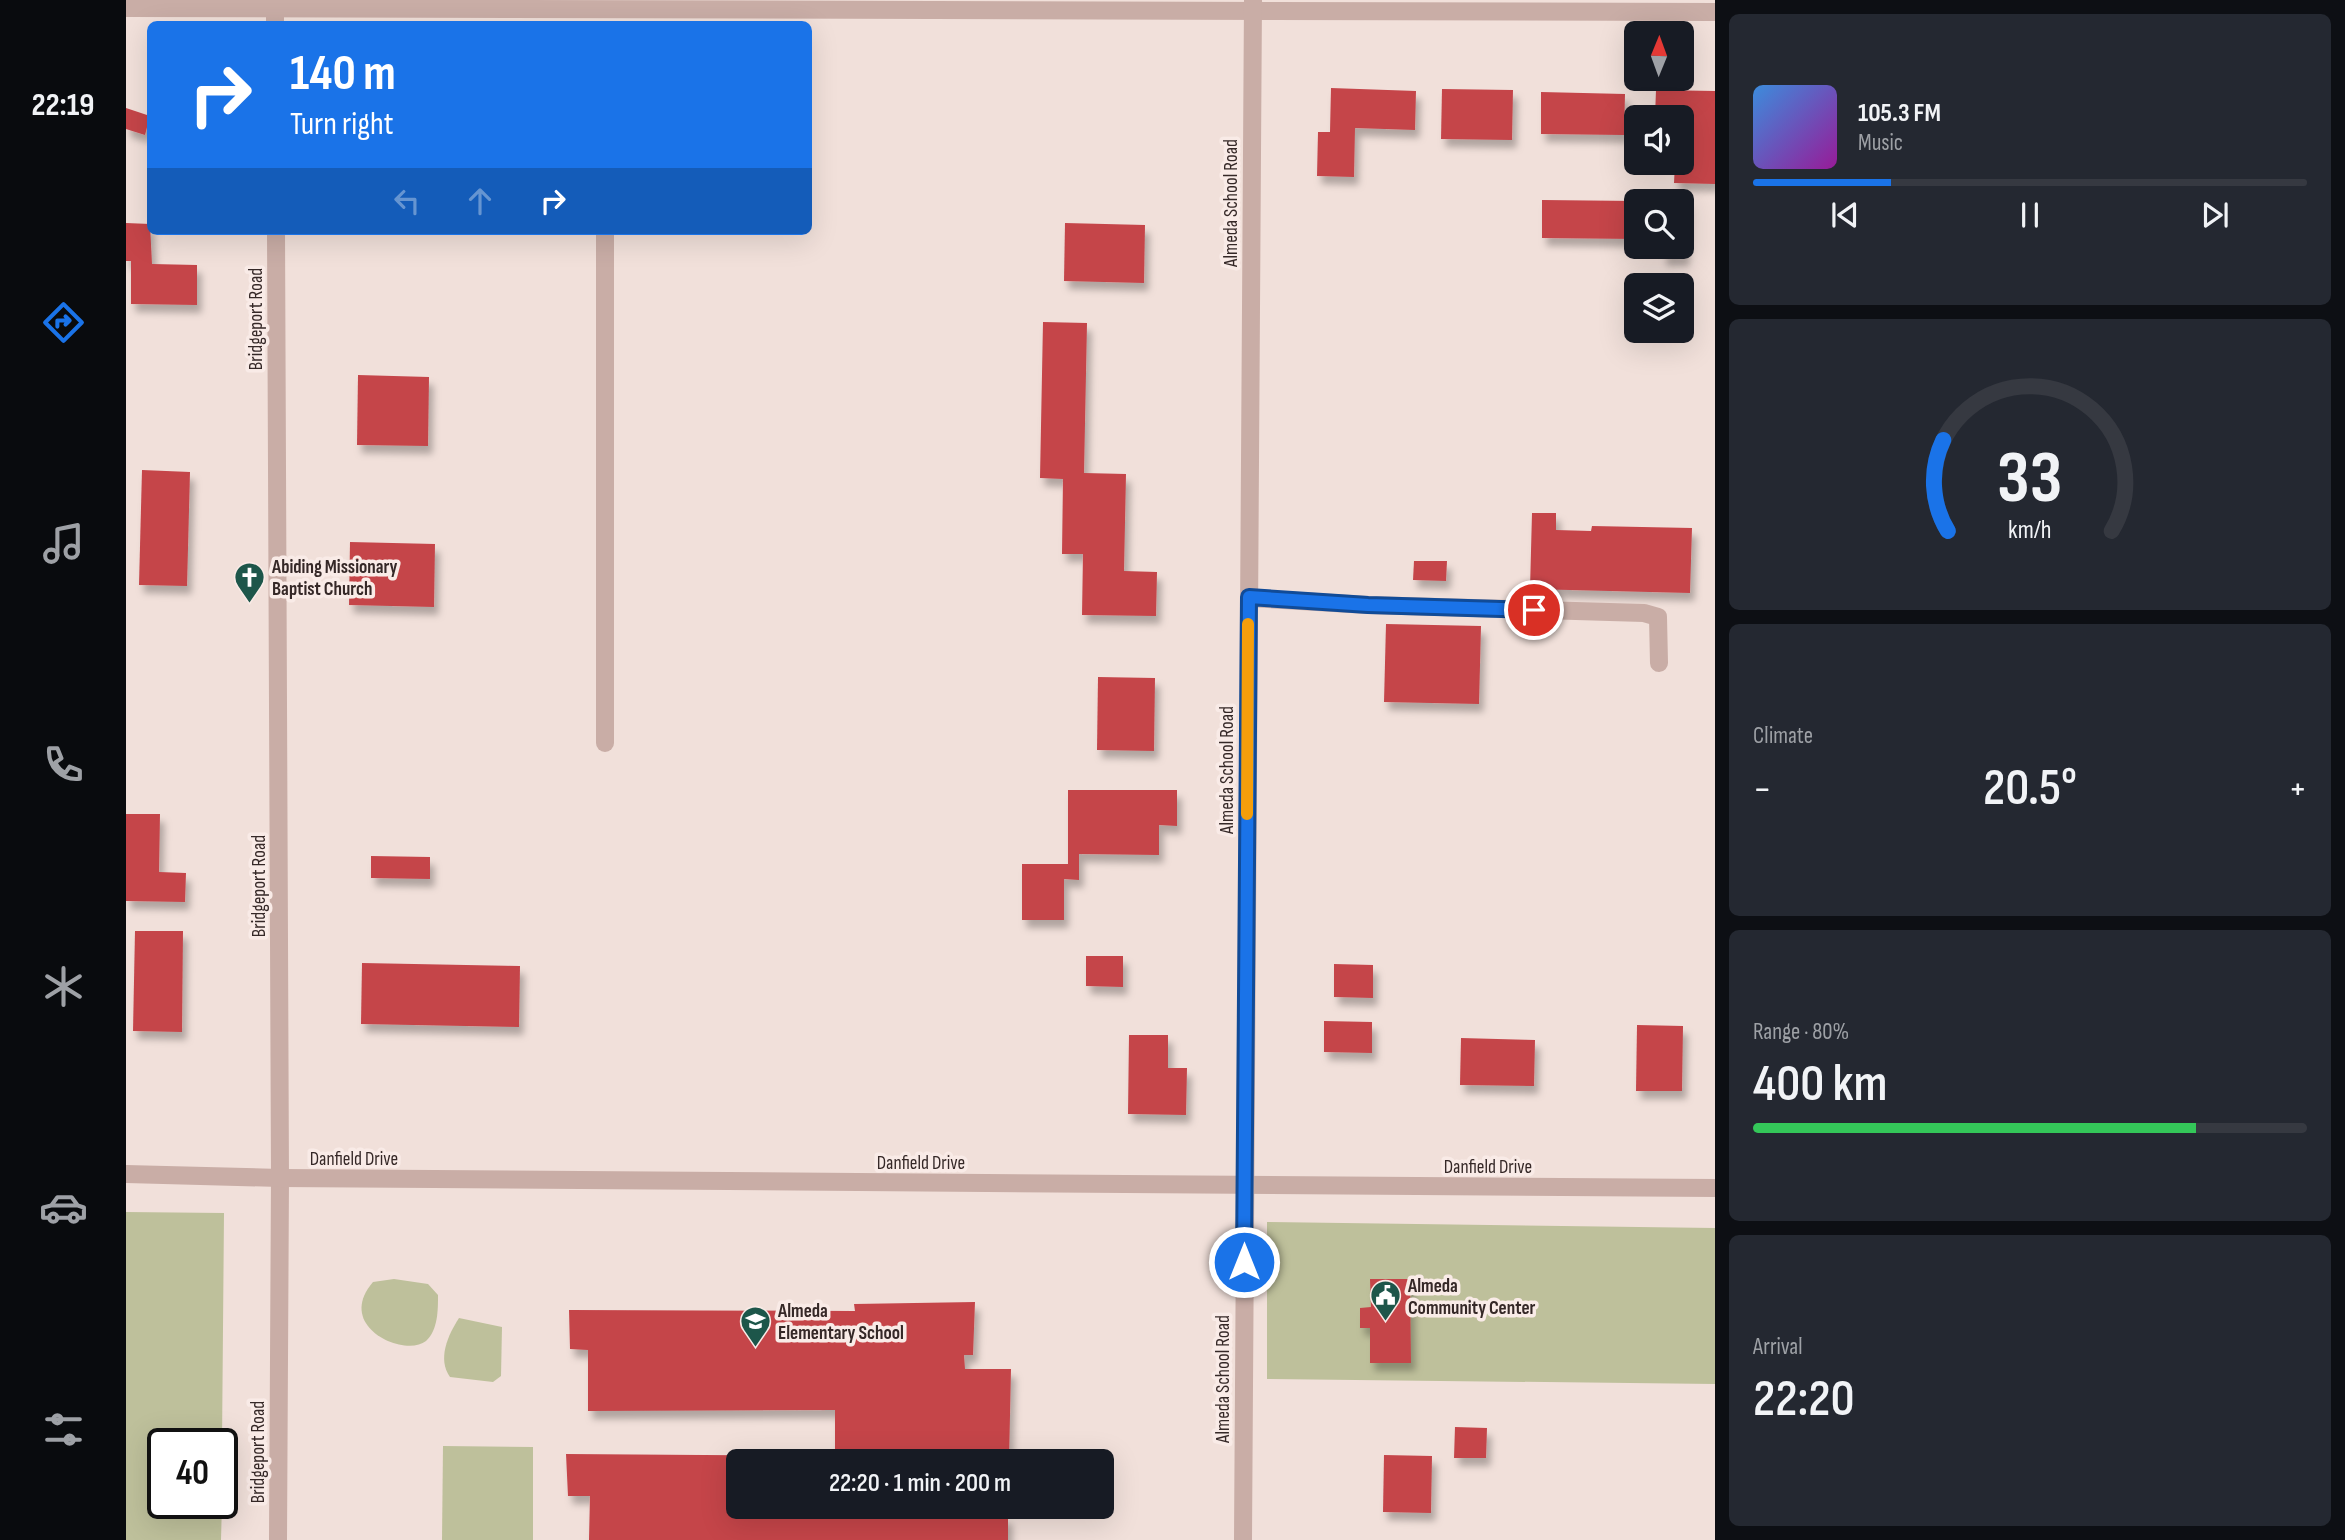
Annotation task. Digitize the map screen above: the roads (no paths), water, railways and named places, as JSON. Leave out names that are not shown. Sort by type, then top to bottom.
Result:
[{"type":"street","points":[[126,8],[605,17],[1253,5],[1686,6],[1715,12]]},
{"type":"street","name":"Almeda School Road","points":[[1243,1540],[1253,5]]},
{"type":"street","name":"Bridgeport Road","points":[[276,235],[280,1178],[278,1540]]},
{"type":"street","points":[[605,235],[606,743]]},
{"type":"street","points":[[1249,597],[1368,605],[1644,612],[1658,617],[1659,663]]},
{"type":"street","name":"Danfield Drive","points":[[126,1174],[280,1178],[1715,1188]]},
{"type":"place","name":"Abiding Missionary Baptist Church","points":[[249,604]]},
{"type":"place","name":"Almeda Community Center","points":[[1385,1323]]},
{"type":"place","name":"Almeda Elementary School","points":[[755,1348]]}]
